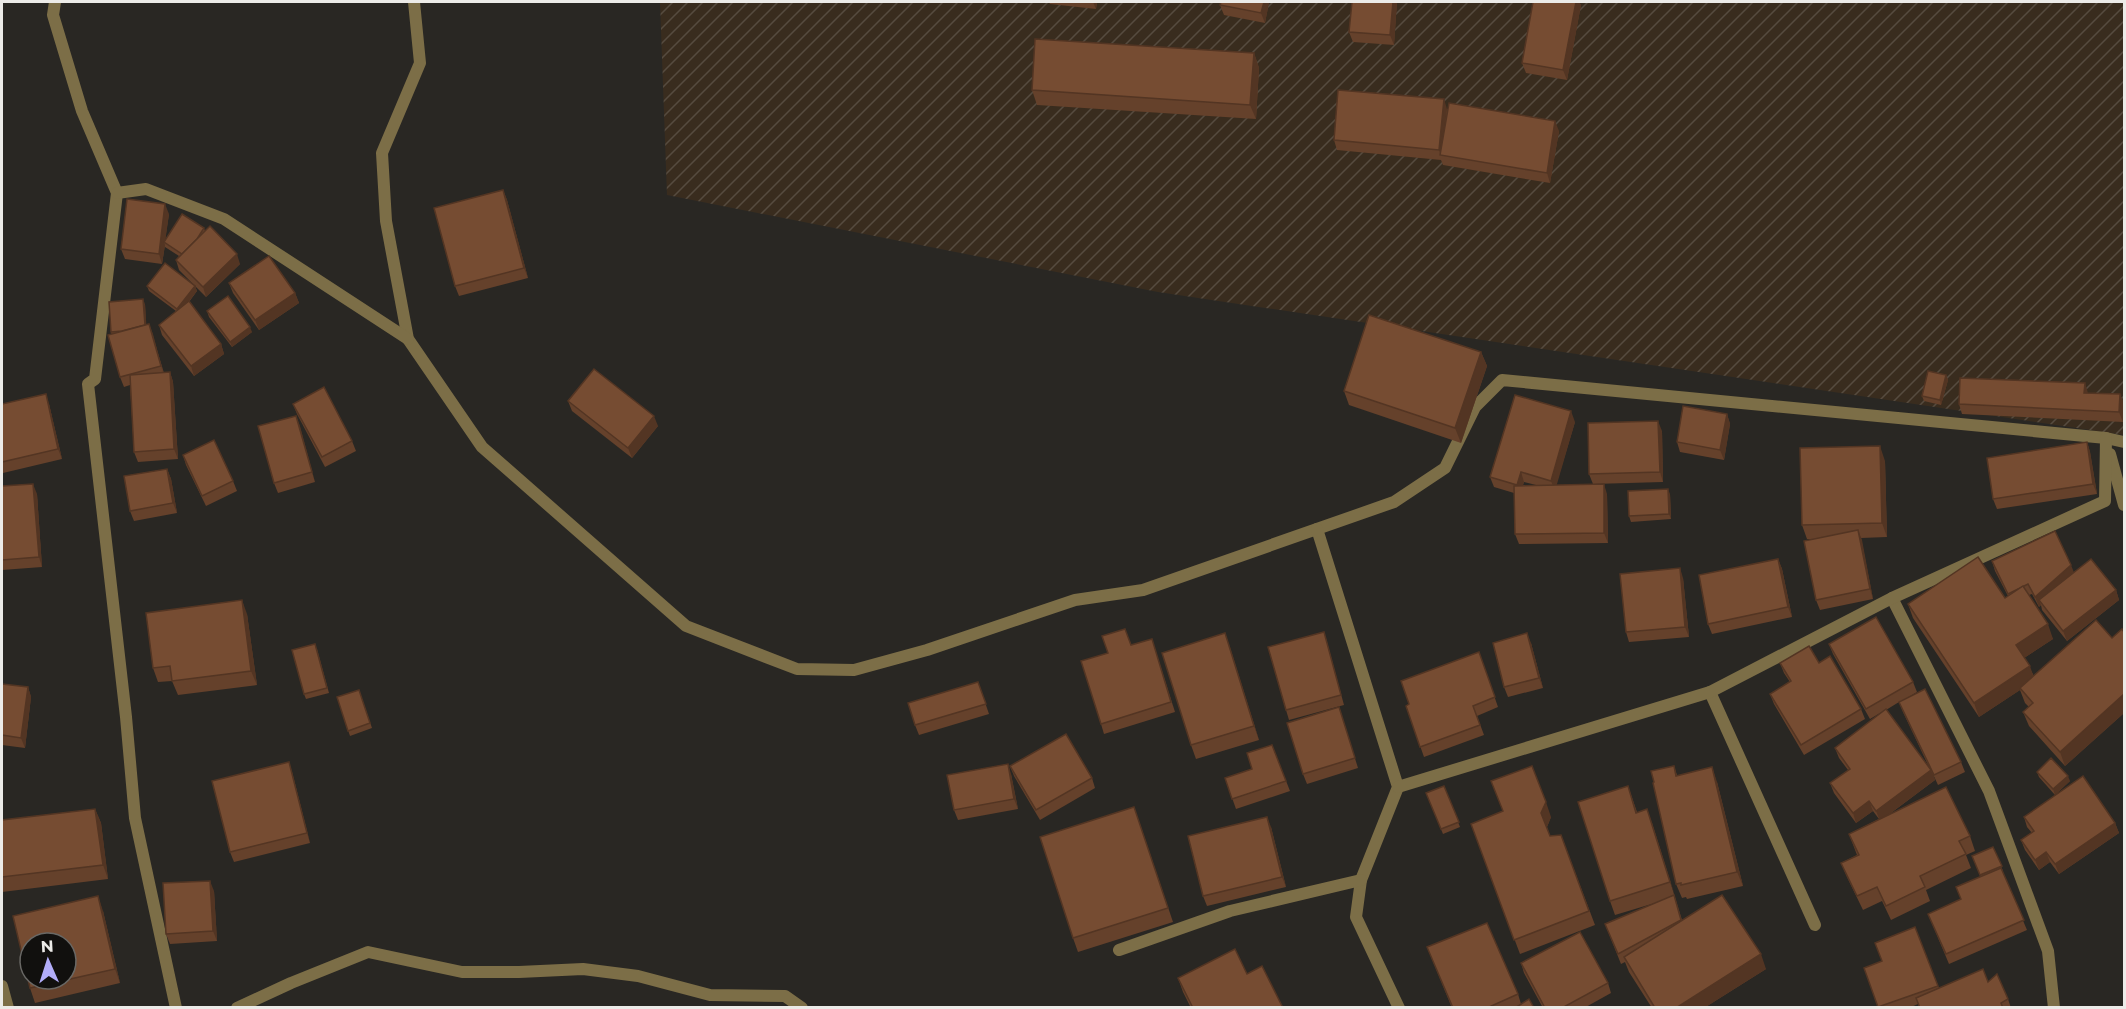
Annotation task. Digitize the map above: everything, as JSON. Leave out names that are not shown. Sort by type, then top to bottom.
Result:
[{"type":"street","points":[[55,2],[53,15],[82,111],[117,193],[95,379],[88,384],[126,717],[135,818],[176,1008]]},
{"type":"street","points":[[408,339],[386,220],[382,153],[420,63],[414,2]]},
{"type":"street","points":[[117,193],[146,189],[224,219],[408,339],[482,447],[686,626],[797,669],[854,669],[906,656],[1075,600],[1143,590],[1394,502],[1445,468],[1475,407],[1502,380],[2106,438],[2124,442]]},
{"type":"street","points":[[2106,438],[2124,505]]},
{"type":"street","points":[[1398,787],[1710,692],[1892,598],[2105,501],[2106,438]]},
{"type":"street","points":[[1317,529],[1398,787],[1361,880],[1356,917],[1399,1008]]},
{"type":"street","points":[[1892,598],[1989,791],[2048,951],[2054,1008]]},
{"type":"street","points":[[1710,692],[1815,925]]},
{"type":"street","points":[[1119,950],[1230,911],[1361,880]]},
{"type":"street","points":[[237,1008],[368,952],[462,972],[583,969],[638,976],[710,994],[785,996],[802,1008]]},
{"type":"street","points":[[2,986],[8,1008]]},
{"type":"shaded area","points":[[660,2],[2124,2],[2124,435],[1158,292],[667,195]]},
{"type":"building","points":[[1221,2],[1264,2],[1261,13],[1220,5]]},
{"type":"building","points":[[1352,2],[1393,2],[1390,35],[1349,32]]},
{"type":"building","points":[[1533,2],[1576,2],[1563,70],[1522,63]]},
{"type":"building","points":[[1035,39],[1254,53],[1250,105],[1032,90]]},
{"type":"building","points":[[1338,90],[1444,99],[1439,150],[1334,140]]},
{"type":"building","points":[[1449,103],[1555,121],[1547,173],[1440,155]]},
{"type":"building","points":[[503,190],[524,268],[455,286],[434,208]]},
{"type":"building","points":[[127,199],[165,204],[159,254],[121,249]]},
{"type":"building","points":[[182,214],[204,228],[182,254],[164,242]]},
{"type":"building","points":[[210,226],[237,254],[203,287],[176,260]]},
{"type":"building","points":[[269,256],[295,293],[255,320],[229,283]]},
{"type":"building","points":[[165,263],[195,286],[177,309],[147,286]]},
{"type":"building","points":[[228,296],[250,327],[230,342],[207,311]]},
{"type":"building","points":[[143,299],[145,325],[111,332],[109,302]]},
{"type":"building","points":[[189,301],[221,344],[191,366],[159,325]]},
{"type":"building","points":[[1369,315],[1481,352],[1455,428],[1344,391]]},
{"type":"building","points":[[149,324],[161,366],[120,377],[108,335]]},
{"type":"building","points":[[594,369],[654,416],[628,448],[568,401]]},
{"type":"building","points":[[1928,371],[1946,375],[1940,400],[1922,396]]},
{"type":"building","points":[[170,372],[174,449],[134,452],[130,375]]},
{"type":"building","points":[[1960,378],[2085,383],[2084,393],[2120,394],[2119,412],[1959,404]]},
{"type":"building","points":[[324,387],[352,441],[322,457],[293,404]]},
{"type":"building","points":[[46,394],[58,449],[2,462],[2,404]]},
{"type":"building","points":[[1515,395],[1571,411],[1551,481],[1521,472],[1517,485],[1490,477]]},
{"type":"building","points":[[1683,406],[1727,414],[1720,450],[1677,442]]},
{"type":"building","points":[[296,416],[312,472],[274,483],[258,426]]},
{"type":"building","points":[[1658,421],[1660,472],[1589,474],[1588,423]]},
{"type":"building","points":[[214,440],[233,481],[202,496],[183,455]]},
{"type":"building","points":[[2087,442],[2093,484],[1993,499],[1987,458]]},
{"type":"building","points":[[1880,446],[1882,523],[1802,525],[1800,448]]},
{"type":"building","points":[[167,469],[173,503],[130,511],[124,476]]},
{"type":"building","points":[[33,484],[39,557],[2,560],[2,486]]},
{"type":"building","points":[[1604,484],[1604,533],[1515,534],[1514,486]]},
{"type":"building","points":[[1668,489],[1669,514],[1629,516],[1628,491]]},
{"type":"building","points":[[1858,530],[1870,589],[1816,600],[1804,541]]},
{"type":"building","points":[[2055,531],[2071,565],[2035,597],[2028,584],[2008,594],[1992,561]]},
{"type":"building","points":[[1978,557],[2005,598],[2023,586],[2048,624],[2016,645],[2030,666],[1974,703],[1908,604]]},
{"type":"building","points":[[1778,559],[1788,607],[1708,624],[1699,575]]},
{"type":"building","points":[[2091,559],[2116,590],[2063,631],[2039,600]]},
{"type":"building","points":[[1680,568],[1685,627],[1626,632],[1620,574]]},
{"type":"building","points":[[242,600],[251,671],[172,681],[170,666],[153,668],[146,613]]},
{"type":"building","points":[[1876,617],[1913,682],[1866,709],[1829,644]]},
{"type":"building","points":[[2096,620],[2112,638],[2122,629],[2124,632],[2124,694],[2060,752],[2023,712],[2033,703],[2020,688]]},
{"type":"building","points":[[1125,629],[1131,645],[1152,639],[1171,702],[1101,724],[1081,661],[1108,653],[1102,636]]},
{"type":"building","points":[[1324,632],[1341,695],[1286,710],[1268,647]]},
{"type":"building","points":[[1225,633],[1254,726],[1191,745],[1162,653]]},
{"type":"building","points":[[1527,633],[1539,678],[1504,687],[1493,643]]},
{"type":"building","points":[[315,644],[327,688],[304,694],[292,650]]},
{"type":"building","points":[[1809,646],[1819,663],[1830,656],[1861,709],[1801,745],[1770,694],[1791,681],[1780,663]]},
{"type":"building","points":[[1479,652],[1495,697],[1473,706],[1480,725],[1420,747],[1406,706],[1409,704],[1401,681]]},
{"type":"building","points":[[978,682],[986,704],[915,725],[908,703]]},
{"type":"building","points":[[2,684],[28,687],[21,738],[2,735]]},
{"type":"building","points":[[1925,689],[1961,762],[1934,775],[1899,702]]},
{"type":"building","points":[[359,690],[370,723],[348,731],[337,697]]},
{"type":"building","points":[[1339,707],[1355,758],[1303,774],[1287,723]]},
{"type":"building","points":[[1886,709],[1931,770],[1876,811],[1869,801],[1853,813],[1830,783],[1850,769],[1835,748]]},
{"type":"building","points":[[1066,734],[1092,778],[1036,810],[1010,766]]},
{"type":"building","points":[[1272,745],[1286,781],[1232,799],[1225,778],[1252,769],[1247,753]]},
{"type":"building","points":[[2051,758],[2068,776],[2053,789],[2037,772]]},
{"type":"building","points":[[289,762],[307,833],[230,852],[212,781]]},
{"type":"building","points":[[1008,764],[1014,799],[954,810],[947,775]]},
{"type":"building","points":[[1532,766],[1546,802],[1541,813],[1550,836],[1561,835],[1589,911],[1514,940],[1471,824],[1503,811],[1491,781]]},
{"type":"building","points":[[1674,766],[1676,776],[1712,767],[1737,872],[1681,885],[1681,883],[1676,884],[1651,771]]},
{"type":"building","points":[[2083,776],[2115,823],[2055,864],[2046,852],[2035,860],[2021,840],[2034,831],[2024,817]]},
{"type":"building","points":[[1444,786],[1459,822],[1441,829],[1426,793]]},
{"type":"building","points":[[1628,786],[1636,813],[1647,809],[1670,882],[1610,901],[1578,802]]},
{"type":"building","points":[[1946,787],[1970,836],[1959,841],[1966,854],[1920,876],[1925,887],[1886,906],[1877,887],[1857,896],[1841,863],[1859,855],[1849,834]]},
{"type":"building","points":[[1134,807],[1168,908],[1073,938],[1040,837]]},
{"type":"building","points":[[95,809],[103,865],[2,877],[2,820]]},
{"type":"building","points":[[1267,817],[1282,877],[1203,896],[1188,836]]},
{"type":"building","points":[[1993,847],[2002,866],[1980,875],[1972,856]]},
{"type":"building","points":[[2001,868],[2024,920],[1946,954],[1928,914],[1961,899],[1956,887]]},
{"type":"building","points":[[210,881],[213,931],[166,934],[163,883]]},
{"type":"building","points":[[1674,895],[1681,920],[1618,954],[1605,924]]},
{"type":"building","points":[[1722,895],[1761,954],[1676,1008],[1655,1008],[1624,957]]},
{"type":"building","points":[[98,896],[115,969],[78,977],[78,931],[18,931],[18,937],[13,916]]},
{"type":"building","points":[[1487,923],[1518,994],[1487,1008],[1453,1008],[1427,947]]},
{"type":"building","points":[[1915,927],[1938,986],[1878,1007],[1864,968],[1882,961],[1875,943]]},
{"type":"building","points":[[1580,932],[1608,983],[1562,1008],[1545,1008],[1521,963]]},
{"type":"building","points":[[1235,949],[1247,974],[1262,966],[1283,1008],[1193,1008],[1178,978]]},
{"type":"building","points":[[1983,969],[1988,982],[1997,974],[2008,999],[2001,1003],[2003,1008],[1920,1008],[1916,998]]},
{"type":"building","points":[[1529,999],[1534,1008],[1515,1008]]}]
